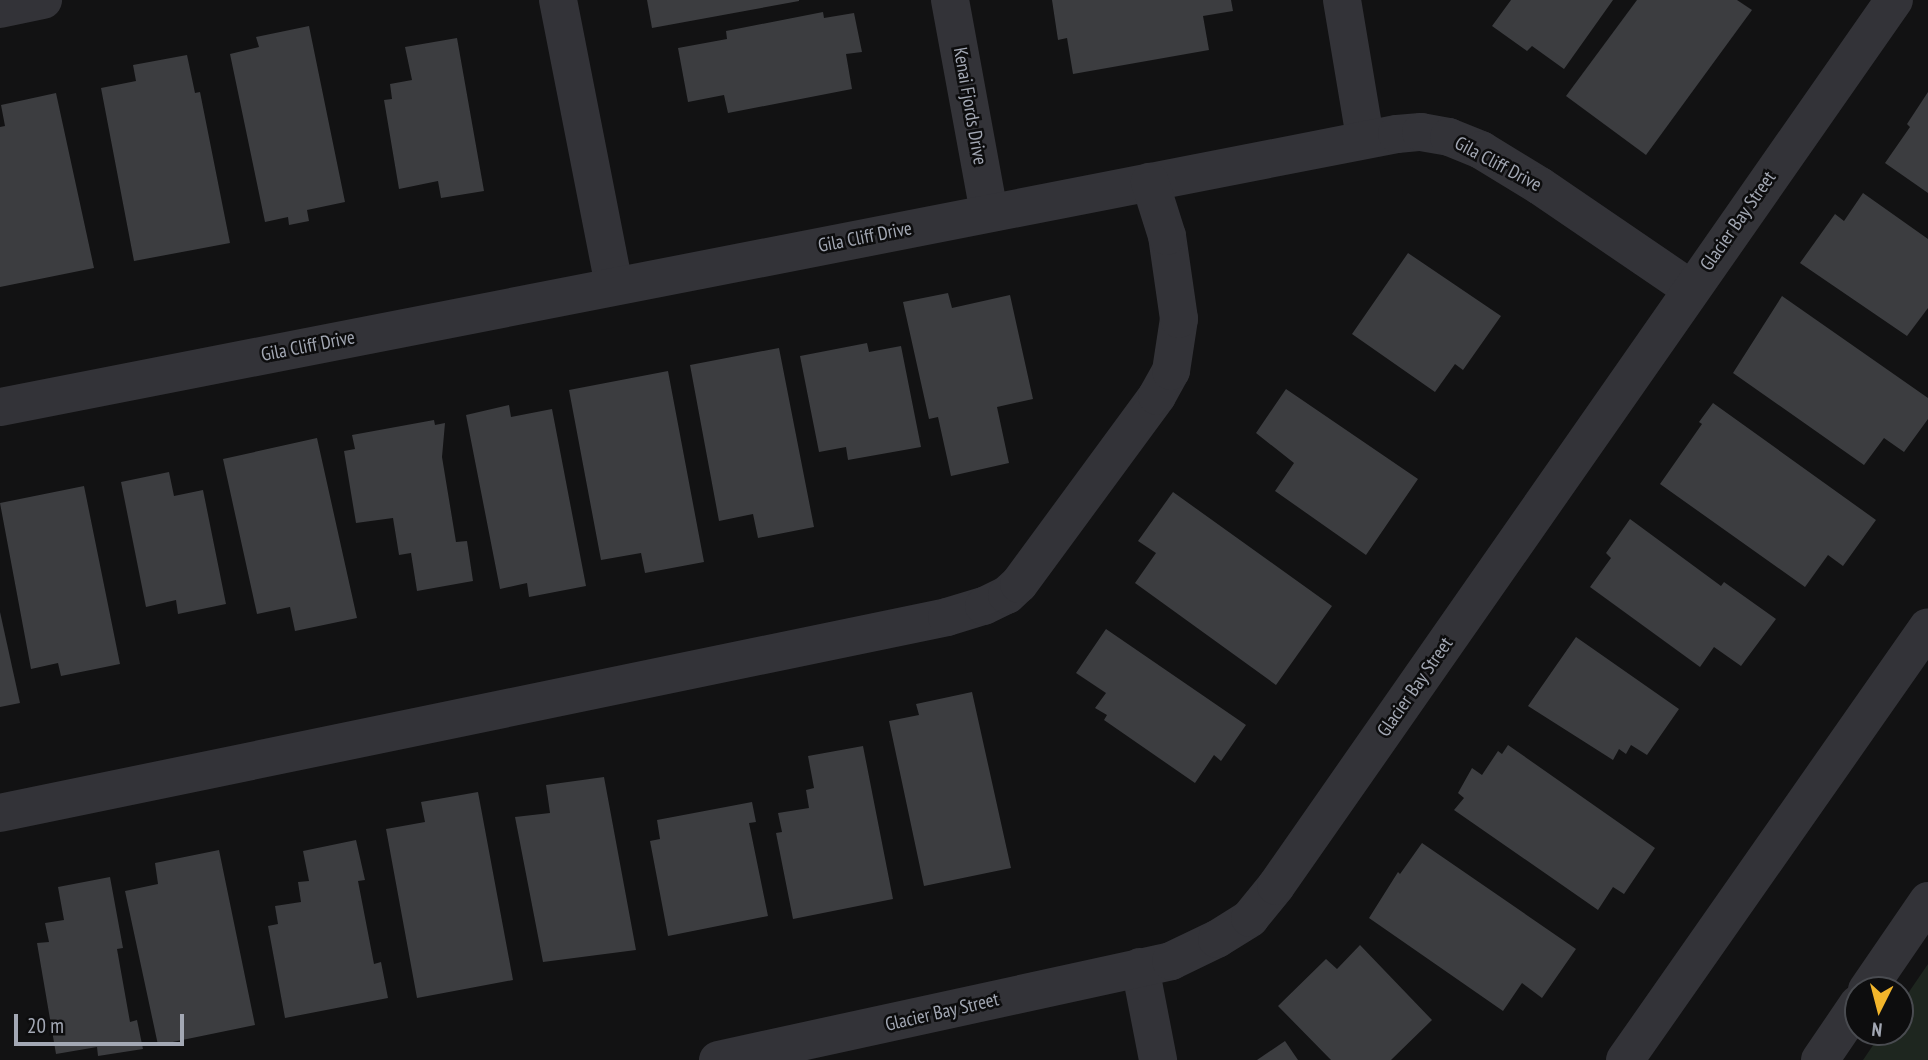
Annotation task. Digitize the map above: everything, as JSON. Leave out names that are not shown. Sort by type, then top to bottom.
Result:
[{"type":"street","points":[[0,9],[43,0]]},
{"type":"street","points":[[558,0],[614,285]]},
{"type":"street","name":"Kenai Fjords Drive","points":[[950,0],[989,212]]},
{"type":"street","points":[[1342,0],[1365,138]]},
{"type":"street","name":"Glacier Bay Street","points":[[718,1060],[768,1055],[1171,961],[1217,939],[1250,918],[1276,886],[1894,0]]},
{"type":"street","name":"Gila Cliff Drive","points":[[0,407],[1365,138],[1421,132],[1449,137],[1481,150],[1540,186],[1691,289]]},
{"type":"street","points":[[0,813],[947,617],[984,607],[1006,595],[1019,584],[1157,396],[1171,371],[1179,319],[1167,236],[1150,182]]},
{"type":"street","points":[[1625,1060],[1928,627]]},
{"type":"street","points":[[1877,976],[1928,901]]},
{"type":"street","points":[[1140,967],[1158,1060]]},
{"type":"street","points":[[1820,1060],[1844,1025]]},
{"type":"shaded area","points":[[1928,964],[1928,1060],[1863,1060],[1872,1046],[1914,1046],[1914,984]]},
{"type":"building","points":[[647,0],[799,0],[799,1],[652,28]]},
{"type":"building","points":[[1052,0],[1231,0],[1233,11],[1203,16],[1209,50],[1073,74],[1067,38],[1058,40]]},
{"type":"building","points":[[1511,0],[1613,0],[1564,69],[1532,46],[1527,51],[1492,26]]},
{"type":"building","points":[[1637,0],[1737,0],[1752,10],[1646,155],[1566,96]]},
{"type":"building","points":[[823,12],[824,18],[854,13],[862,52],[846,54],[852,89],[728,113],[724,95],[688,102],[678,48],[727,39],[726,31]]},
{"type":"building","points":[[309,26],[345,202],[307,210],[309,221],[289,225],[288,217],[265,222],[230,54],[259,47],[256,37]]},
{"type":"building","points":[[457,38],[484,191],[441,198],[438,181],[399,189],[384,100],[392,99],[390,84],[412,80],[405,47]]},
{"type":"building","points":[[187,55],[195,93],[200,92],[230,243],[134,261],[101,88],[136,81],[133,65]]},
{"type":"building","points":[[1928,92],[1928,193],[1885,163],[1910,127],[1907,124]]},
{"type":"building","points":[[56,93],[94,268],[0,287],[0,127],[5,126],[1,105]]},
{"type":"building","points":[[1863,193],[1928,239],[1928,308],[1907,336],[1800,263],[1835,214],[1844,221]]},
{"type":"building","points":[[1408,253],[1501,316],[1463,370],[1455,364],[1435,392],[1352,334]]},
{"type":"building","points":[[948,293],[952,308],[1010,295],[1033,399],[997,407],[1009,463],[951,476],[938,417],[929,419],[903,302]]},
{"type":"building","points":[[1782,296],[1928,398],[1928,419],[1904,452],[1884,438],[1864,465],[1733,373]]},
{"type":"building","points":[[867,343],[869,352],[901,346],[921,447],[848,460],[846,447],[819,452],[800,356]]},
{"type":"building","points":[[779,348],[814,527],[758,538],[753,514],[719,521],[690,365]]},
{"type":"building","points":[[668,371],[704,562],[645,573],[641,553],[601,560],[569,390]]},
{"type":"building","points":[[1286,389],[1418,479],[1366,555],[1275,491],[1294,463],[1256,433]]},
{"type":"building","points":[[1713,403],[1876,520],[1843,566],[1828,555],[1805,587],[1660,484],[1702,424],[1699,422]]},
{"type":"building","points":[[509,405],[511,417],[552,409],[586,586],[529,597],[527,583],[500,589],[466,415]]},
{"type":"building","points":[[434,420],[435,425],[445,423],[442,457],[456,542],[467,541],[473,581],[417,591],[411,553],[399,555],[393,518],[356,523],[344,451],[355,449],[352,435]]},
{"type":"building","points":[[317,438],[357,618],[295,631],[290,607],[257,614],[223,459]]},
{"type":"building","points":[[169,472],[174,496],[203,490],[226,604],[178,614],[176,600],[146,607],[121,482]]},
{"type":"building","points":[[84,486],[120,664],[61,676],[58,663],[31,669],[0,503]]},
{"type":"building","points":[[1173,492],[1332,606],[1276,685],[1135,583],[1156,553],[1138,541]]},
{"type":"building","points":[[1630,519],[1721,586],[1724,582],[1776,619],[1741,666],[1714,647],[1700,667],[1590,587],[1611,558],[1606,553]]},
{"type":"building","points":[[0,612],[20,703],[0,707]]},
{"type":"building","points":[[1106,629],[1246,725],[1221,761],[1214,755],[1195,783],[1104,720],[1107,715],[1095,708],[1106,693],[1076,673]]},
{"type":"building","points":[[1576,637],[1679,709],[1647,755],[1631,745],[1626,754],[1619,749],[1613,760],[1528,706]]},
{"type":"building","points":[[972,692],[1011,868],[924,886],[889,721],[919,715],[916,704]]},
{"type":"building","points":[[1508,745],[1655,848],[1624,894],[1613,887],[1598,910],[1454,810],[1464,798],[1458,793],[1472,768],[1482,775],[1498,751],[1502,754]]},
{"type":"building","points":[[863,746],[893,899],[793,919],[776,833],[782,832],[778,813],[809,808],[806,790],[814,788],[808,756]]},
{"type":"building","points":[[604,777],[636,950],[543,962],[515,817],[550,813],[546,785]]},
{"type":"building","points":[[478,792],[513,980],[417,998],[386,829],[425,822],[421,802]]},
{"type":"building","points":[[752,802],[756,822],[749,823],[768,916],[668,936],[650,841],[660,839],[657,820]]},
{"type":"building","points":[[356,840],[365,880],[358,881],[374,964],[381,962],[388,998],[285,1018],[268,926],[278,924],[275,906],[301,902],[298,882],[309,881],[303,851]]},
{"type":"building","points":[[1422,843],[1576,949],[1542,998],[1522,983],[1503,1011],[1369,918],[1398,872],[1400,874]]},
{"type":"building","points":[[219,850],[255,1025],[158,1045],[125,891],[158,884],[155,863]]},
{"type":"building","points":[[110,877],[123,948],[117,949],[130,1022],[137,1020],[143,1049],[98,1056],[97,1047],[56,1054],[37,943],[49,942],[45,923],[64,920],[58,887]]},
{"type":"building","points":[[1360,945],[1432,1020],[1391,1060],[1331,1060],[1278,1006],[1326,959],[1337,969]]},
{"type":"building","points":[[1285,1041],[1298,1060],[1257,1060]]}]
